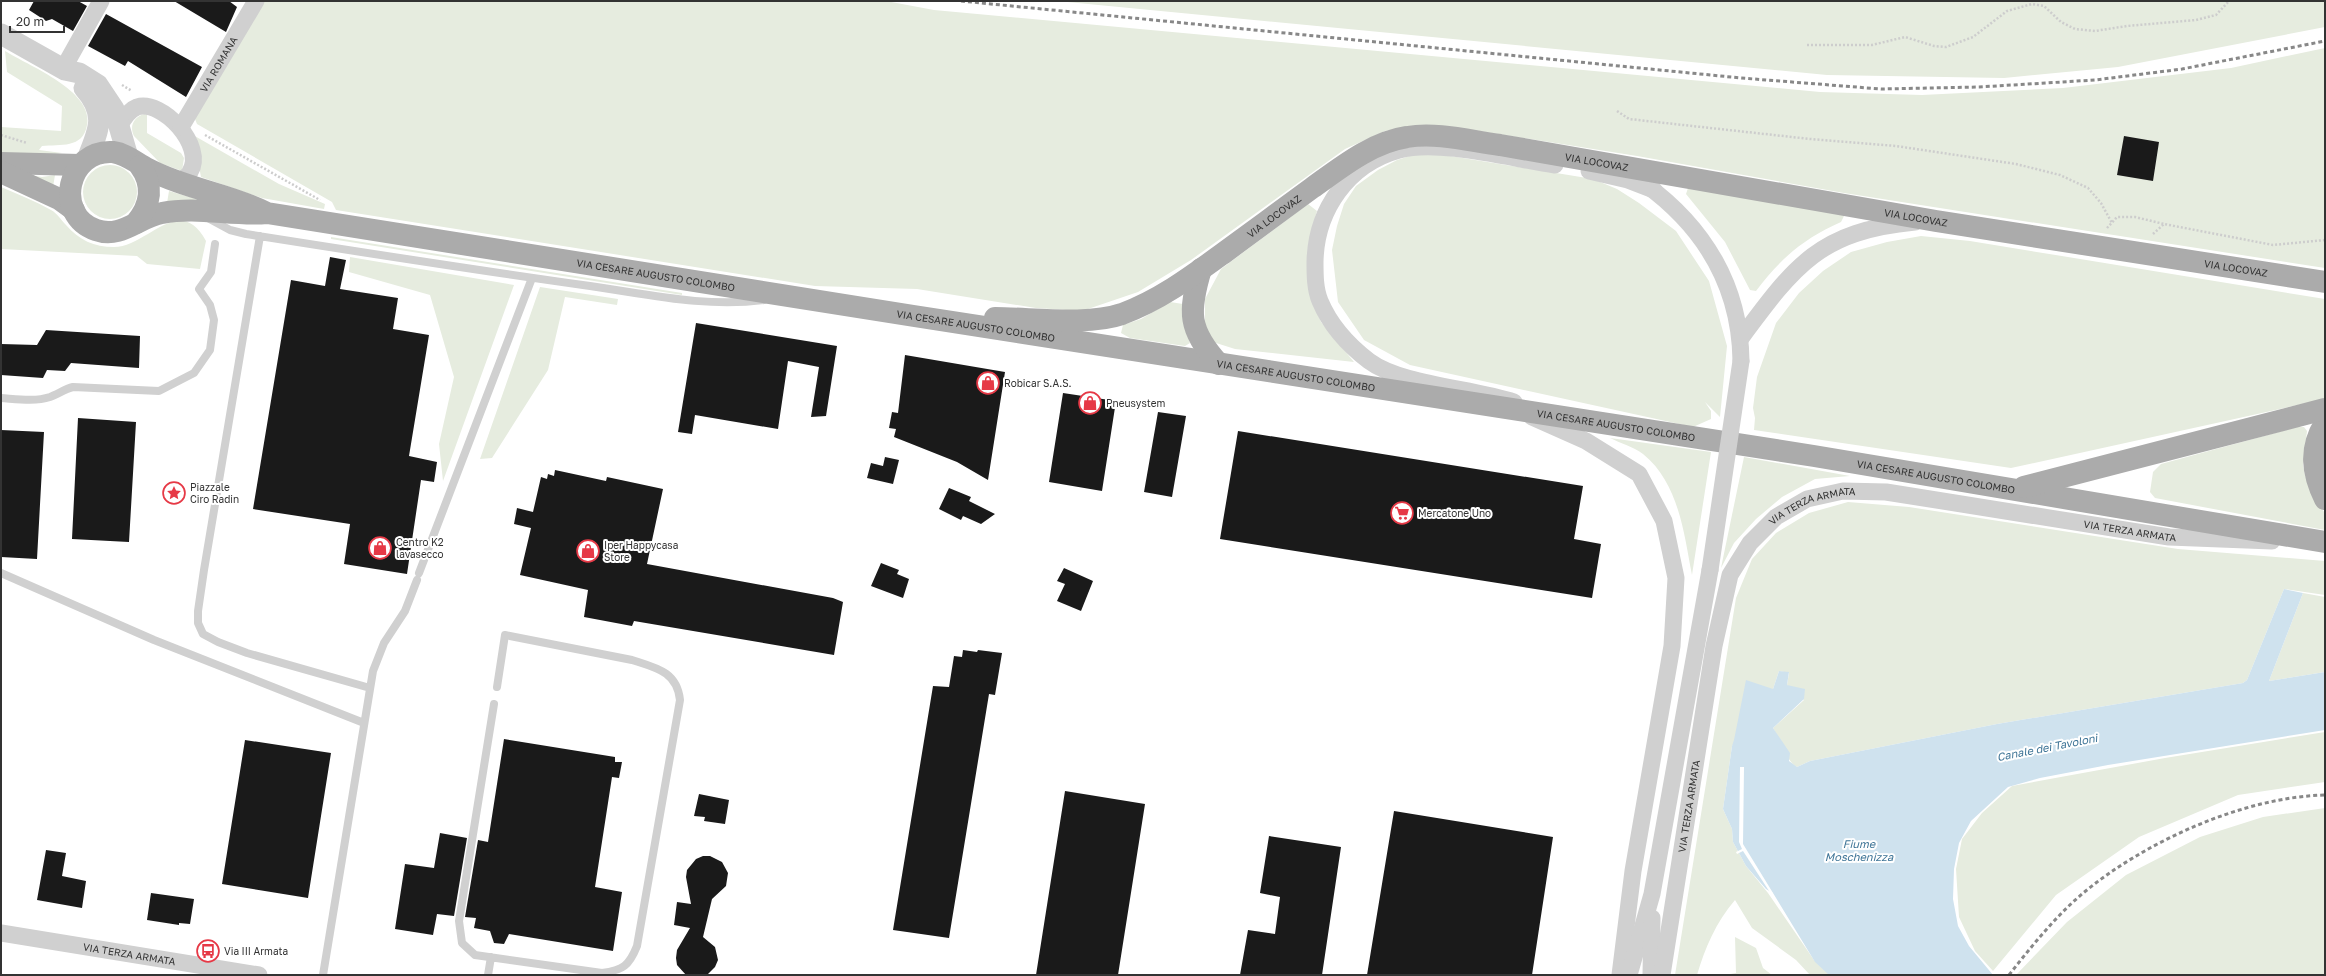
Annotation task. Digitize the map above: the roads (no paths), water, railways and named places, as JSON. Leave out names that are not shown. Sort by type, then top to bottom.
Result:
[{"type":"main road","name":"VIA LOCOVAZ","points":[[914,316],[1093,320],[1120,315],[1166,293],[1339,169],[1380,144],[1407,137],[1442,137],[1618,164],[1936,221],[2325,282]]},
{"type":"main road","name":"VIA CESARE AUGUSTO COLOMBO","points":[[1,163],[84,162],[102,153],[112,152],[178,182],[250,204],[267,213]]},
{"type":"main road","name":"VIA CESARE AUGUSTO COLOMBO","points":[[134,161],[146,175],[150,195],[148,205],[136,222]]},
{"type":"main road","points":[[74,210],[70,189],[72,179],[84,162]]},
{"type":"main road","name":"VIA CESARE AUGUSTO COLOMBO","points":[[1,172],[59,199],[74,210],[87,225],[107,232],[122,230],[136,222],[160,213],[180,209],[199,209],[247,215],[267,213],[2015,489],[2324,542]]},
{"type":"main road","points":[[1201,269],[1194,294],[1192,314],[1195,328],[1204,348],[1219,364]]},
{"type":"main road","points":[[2015,489],[2325,409]]},
{"type":"main road","points":[[2325,423],[2320,431],[2312,461],[2316,480],[2325,499]]},
{"type":"street","points":[[64,69],[102,1]]},
{"type":"street","name":"VIA ROMANA","points":[[183,124],[256,1]]},
{"type":"street","points":[[1,34],[64,69],[79,73],[98,85],[114,109],[134,161]]},
{"type":"street","points":[[64,69],[74,82],[85,89],[97,106],[100,118],[99,128],[84,162]]},
{"type":"street","points":[[120,125],[129,112],[137,107],[145,106],[183,124],[190,142],[193,161],[191,172],[178,182]]},
{"type":"street","name":"VIA LOCOVAZ","points":[[1556,417],[1494,395],[1393,374],[1370,362],[1333,326],[1319,300],[1315,276],[1319,227],[1332,200],[1348,179],[1361,168],[1375,159],[1399,150],[1421,146],[1450,148],[1603,173],[1654,190]]},
{"type":"street","name":"VIA TERZA ARMATA","points":[[1618,164],[1654,190],[1697,231],[1713,254],[1725,283],[1741,338],[1741,361],[1710,570],[1652,894],[1630,975]]},
{"type":"street","points":[[1741,338],[1783,282],[1803,262],[1828,245],[1864,230],[1890,225],[1936,221]]},
{"type":"street","points":[[1519,411],[1586,441],[1639,474],[1664,521],[1676,578],[1672,646],[1633,871],[1620,975]]},
{"type":"street","name":"VIA TERZA ARMATA","points":[[1662,975],[1714,646],[1730,575],[1750,543],[1776,517],[1807,499],[1843,491],[1886,492],[2170,537],[2324,542]]},
{"type":"street","name":"VIA TERZA ARMATA","points":[[1651,975],[1652,894]]},
{"type":"street","name":"VIA TERZA ARMATA","points":[[1,933],[258,975]]},
{"type":"lane","points":[[199,209],[207,218],[230,230],[260,236],[532,278],[702,302],[748,302],[796,296]]},
{"type":"lane","points":[[260,236],[204,570],[198,623],[203,634],[247,653],[370,688]]},
{"type":"lane","points":[[1,398],[41,399],[50,397],[61,390],[73,387],[159,391],[194,372],[210,350],[214,320],[210,305],[199,289],[211,272],[216,244]]},
{"type":"lane","points":[[323,975],[373,672],[384,643],[405,611],[532,278]]},
{"type":"lane","points":[[1,574],[154,640],[364,723]]},
{"type":"lane","points":[[494,704],[459,921],[462,943],[476,955],[491,958],[602,973],[618,971],[631,960],[637,946],[680,700],[679,686],[670,676],[653,666],[632,660],[505,635],[496,687]]},
{"type":"lane","points":[[488,975],[491,958]]},
{"type":"water","name":"Fiume Moschenizza","points":[[2284,589],[2303,593],[2269,681],[2325,672],[2325,730],[2108,765],[2040,778],[2008,787],[1971,821],[1959,843],[1954,869],[1953,899],[1958,926],[1969,946],[1993,975],[1829,975],[1815,962],[1773,893],[1766,889],[1746,866],[1733,842],[1732,829],[1723,809],[1732,746],[1746,680],[1773,689],[1779,671],[1789,672],[1787,685],[1805,689],[1804,699],[1773,728],[1790,753],[1789,761],[1797,767],[1810,761],[1997,724],[2243,683],[2247,680]]},
{"type":"railway","points":[[961,1],[1741,78],[1881,89],[1979,87],[2095,80],[2182,69],[2325,41]]},
{"type":"railway","points":[[2009,975],[2043,933],[2072,903],[2107,875],[2135,857],[2165,840],[2228,813],[2261,804],[2294,798],[2325,795]]},
{"type":"place","name":"Robicar S.A.S.","points":[[988,383]]},
{"type":"place","name":"Pneusystem","points":[[1090,403]]},
{"type":"place","name":"Piazzale Ciro Radin","points":[[174,493]]},
{"type":"place","name":"Mercatone Uno","points":[[1402,513]]},
{"type":"place","name":"Centro K2 lavasecco","points":[[380,548]]},
{"type":"place","name":"Iper Happycasa Store","points":[[588,551]]},
{"type":"place","name":"Via III Armata","points":[[208,951]]},
{"type":"water label","name":"Canale dei Tavoloni","points":[[2047,747]]}]
